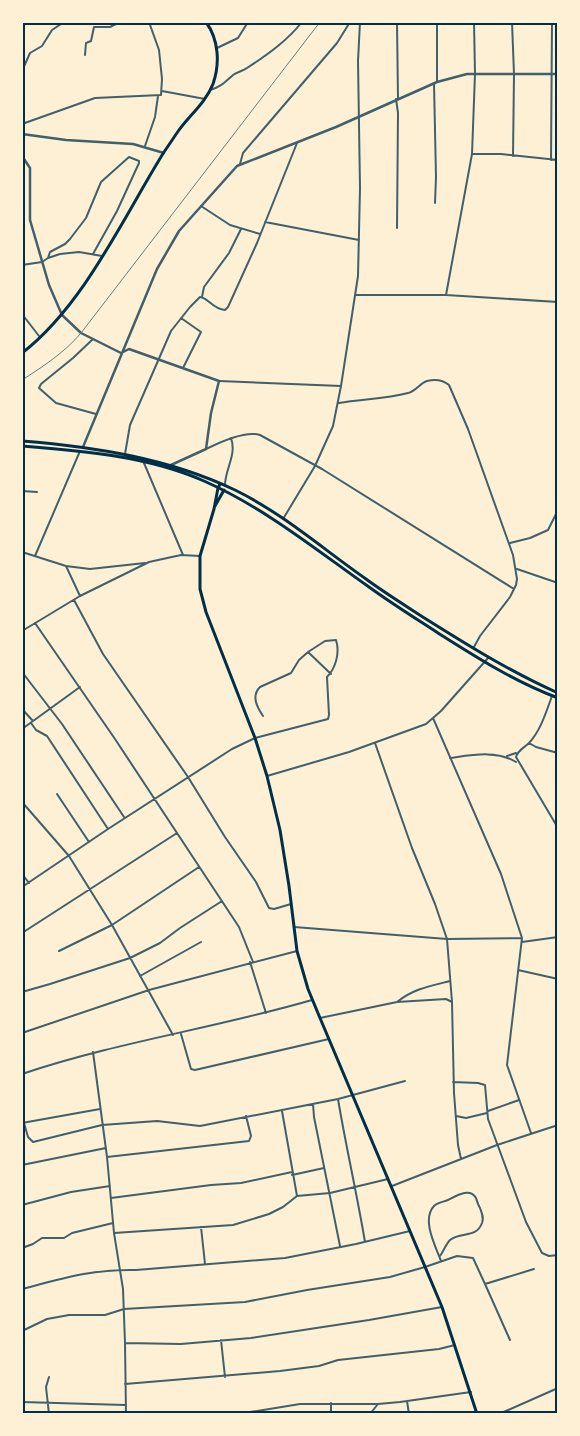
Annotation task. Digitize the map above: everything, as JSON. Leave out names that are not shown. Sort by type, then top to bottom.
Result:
[{"type":"main road","points":[[22,353],[62,315],[102,256],[179,130],[205,99],[210,90],[217,66],[217,48],[206,22]]},
{"type":"main road","points":[[22,441],[83,447],[125,454],[200,475],[225,486],[254,500],[367,580],[488,658],[558,693]]},
{"type":"main road","points":[[22,446],[80,451],[144,463],[184,474],[224,490],[276,521],[370,588],[486,662],[558,698]]},
{"type":"main road","points":[[220,484],[200,556],[200,589],[206,612],[255,738],[267,776],[280,830],[293,927],[301,970],[442,1307],[477,1414]]},
{"type":"main road","points":[[214,509],[225,486]]},
{"type":"street","points":[[22,71],[30,53],[42,46],[52,30],[64,22]]},
{"type":"street","points":[[85,55],[86,43],[91,41],[94,27],[110,27],[120,22]]},
{"type":"street","points":[[145,147],[155,118],[158,96],[162,91],[159,50],[149,22]]},
{"type":"street","points":[[217,48],[238,38],[248,22]]},
{"type":"street","points":[[210,90],[222,86],[234,74],[265,56],[302,22]]},
{"type":"street","points":[[240,164],[243,153],[337,43],[350,22]]},
{"type":"street","points":[[283,519],[315,466],[333,426],[342,386],[358,276],[358,62],[360,22]]},
{"type":"street","points":[[398,22],[398,228]]},
{"type":"street","points":[[434,203],[437,22]]},
{"type":"street","points":[[446,295],[472,154],[475,74],[474,22]]},
{"type":"street","points":[[512,22],[514,74],[513,156]]},
{"type":"street","points":[[551,160],[552,22]]},
{"type":"street","points":[[83,447],[157,269],[180,231],[240,164],[297,143],[436,82],[455,76],[475,74],[558,74]]},
{"type":"street","points":[[162,91],[205,99]]},
{"type":"street","points":[[22,124],[95,98],[158,96]]},
{"type":"street","points":[[22,134],[145,147],[164,153]]},
{"type":"street","points":[[202,296],[216,308],[224,311],[227,309],[297,143]]},
{"type":"street","points":[[472,154],[558,160]]},
{"type":"street","points":[[22,156],[30,168],[29,214],[49,285],[62,315],[81,332],[121,353]]},
{"type":"street","points":[[48,258],[50,252],[70,239],[86,218],[101,182],[129,157],[135,158],[139,163],[93,254]]},
{"type":"street","points":[[201,206],[241,229],[260,234]]},
{"type":"street","points":[[265,222],[359,240]]},
{"type":"street","points":[[125,454],[130,425],[172,331],[181,318],[202,296],[204,286],[229,253],[241,229]]},
{"type":"street","points":[[22,265],[42,262],[60,254],[79,252],[102,256]]},
{"type":"street","points":[[355,295],[446,295],[558,302]]},
{"type":"street","points":[[22,314],[40,337]]},
{"type":"street","points":[[181,318],[201,332],[183,368]]},
{"type":"street","points":[[94,339],[41,384],[39,388],[56,403],[96,414]]},
{"type":"street","points":[[121,353],[129,349],[220,381],[342,386]]},
{"type":"street","points":[[206,449],[211,413],[220,381]]},
{"type":"street","points":[[339,403],[382,399],[411,392],[427,381],[444,381],[449,385],[468,429],[509,543],[518,580],[510,596],[473,648]]},
{"type":"street","points":[[170,466],[222,441],[250,433],[257,434],[315,466],[514,589]]},
{"type":"street","points":[[225,486],[232,456],[231,438]]},
{"type":"street","points":[[35,556],[80,451]]},
{"type":"street","points":[[144,463],[183,555]]},
{"type":"street","points":[[220,484],[225,480]]},
{"type":"street","points":[[22,491],[37,492]]},
{"type":"street","points":[[509,543],[530,538],[548,530],[558,510]]},
{"type":"street","points":[[22,552],[66,566],[90,569],[149,562],[183,555],[200,556]]},
{"type":"street","points":[[22,631],[80,596],[149,562]]},
{"type":"street","points":[[66,566],[80,596]]},
{"type":"street","points":[[516,569],[558,583]]},
{"type":"street","points":[[74,600],[103,654],[188,777],[225,837],[256,882],[270,908],[274,909],[291,904]]},
{"type":"street","points":[[35,622],[239,927],[252,962],[266,1013]]},
{"type":"street","points":[[22,887],[220,756],[255,738],[328,719],[327,677],[335,667],[338,645],[336,640],[325,641],[299,660],[291,673],[260,687],[257,691],[256,701],[263,716]]},
{"type":"street","points":[[308,652],[330,674]]},
{"type":"street","points":[[267,776],[417,728],[433,718],[488,658]]},
{"type":"street","points":[[22,672],[50,708],[125,818]]},
{"type":"street","points":[[22,730],[80,687]]},
{"type":"street","points":[[450,758],[485,755],[507,756],[517,753],[529,743],[536,732],[552,696]]},
{"type":"street","points":[[22,709],[36,730],[47,736],[108,829]]},
{"type":"street","points":[[433,718],[501,874],[522,938],[507,1065],[531,1133]]},
{"type":"street","points":[[375,742],[412,848],[447,939],[452,1002],[456,1116],[461,1159]]},
{"type":"street","points":[[529,743],[558,753]]},
{"type":"street","points":[[517,753],[516,759],[518,764],[558,828]]},
{"type":"street","points":[[507,756],[518,764]]},
{"type":"street","points":[[57,794],[89,842]]},
{"type":"street","points":[[22,802],[69,856],[112,925],[174,1035]]},
{"type":"street","points":[[22,933],[177,833]]},
{"type":"street","points":[[59,951],[112,925],[199,867]]},
{"type":"street","points":[[22,874],[29,883]]},
{"type":"street","points":[[22,992],[130,958],[160,943],[222,901]]},
{"type":"street","points":[[293,927],[447,939],[522,938]]},
{"type":"street","points":[[522,942],[558,937]]},
{"type":"street","points":[[140,976],[201,942]]},
{"type":"street","points":[[22,1033],[149,990],[297,951]]},
{"type":"street","points":[[518,970],[558,979]]},
{"type":"street","points":[[397,1002],[408,993],[419,988],[450,981]]},
{"type":"street","points":[[320,1018],[397,1002],[446,999],[452,1002]]},
{"type":"street","points":[[22,1074],[93,1052],[181,1034],[312,1000]]},
{"type":"street","points":[[181,1034],[192,1069],[195,1070],[329,1039]]},
{"type":"street","points":[[93,1052],[124,1309],[126,1414]]},
{"type":"street","points":[[100,1109],[23,1123],[28,1137],[33,1142],[102,1125],[157,1121],[200,1126],[338,1099],[404,1081]]},
{"type":"street","points":[[454,1082],[484,1084],[487,1112],[497,1145],[526,1222],[541,1252],[549,1256],[558,1255]]},
{"type":"street","points":[[338,1099],[345,1143],[356,1186],[365,1242]]},
{"type":"street","points":[[456,1116],[466,1118],[519,1100]]},
{"type":"street","points":[[314,1104],[314,1117],[340,1247]]},
{"type":"street","points":[[282,1111],[297,1196]]},
{"type":"street","points":[[107,1157],[249,1141],[251,1136],[246,1116]]},
{"type":"street","points":[[392,1186],[497,1145],[558,1125]]},
{"type":"street","points":[[22,1165],[106,1148]]},
{"type":"street","points":[[111,1198],[241,1183],[324,1168]]},
{"type":"street","points":[[114,1232],[233,1225],[269,1214],[283,1207],[297,1196],[330,1193],[389,1179]]},
{"type":"street","points":[[22,1206],[72,1192],[110,1186]]},
{"type":"street","points":[[440,1256],[451,1240],[472,1234],[481,1226],[483,1215],[475,1197],[471,1194],[462,1193],[436,1204],[433,1208],[429,1226],[441,1261]]},
{"type":"street","points":[[22,1248],[42,1238],[64,1238],[113,1223]]},
{"type":"street","points":[[201,1227],[205,1265]]},
{"type":"street","points":[[22,1289],[75,1274],[120,1269],[136,1270],[285,1258],[410,1231]]},
{"type":"street","points":[[22,1331],[53,1318],[70,1315],[105,1314],[124,1309],[245,1302],[390,1277],[457,1256],[471,1256],[475,1260],[510,1340]]},
{"type":"street","points":[[484,1284],[534,1269]]},
{"type":"street","points":[[125,1344],[181,1344],[251,1338],[442,1307]]},
{"type":"street","points":[[221,1340],[225,1377]]},
{"type":"street","points":[[125,1384],[225,1377],[319,1366],[338,1360],[455,1346]]},
{"type":"street","points":[[48,1414],[46,1387],[49,1377]]},
{"type":"street","points":[[499,1414],[558,1388]]},
{"type":"street","points":[[238,1414],[300,1404],[378,1404],[471,1392]]},
{"type":"street","points":[[407,1401],[409,1414]]},
{"type":"street","points":[[22,1402],[125,1405]]},
{"type":"street","points":[[330,1414],[331,1403]]},
{"type":"street","points":[[370,1414],[378,1404]]},
{"type":"railway","points":[[22,380],[61,353],[81,333],[320,22]]}]
